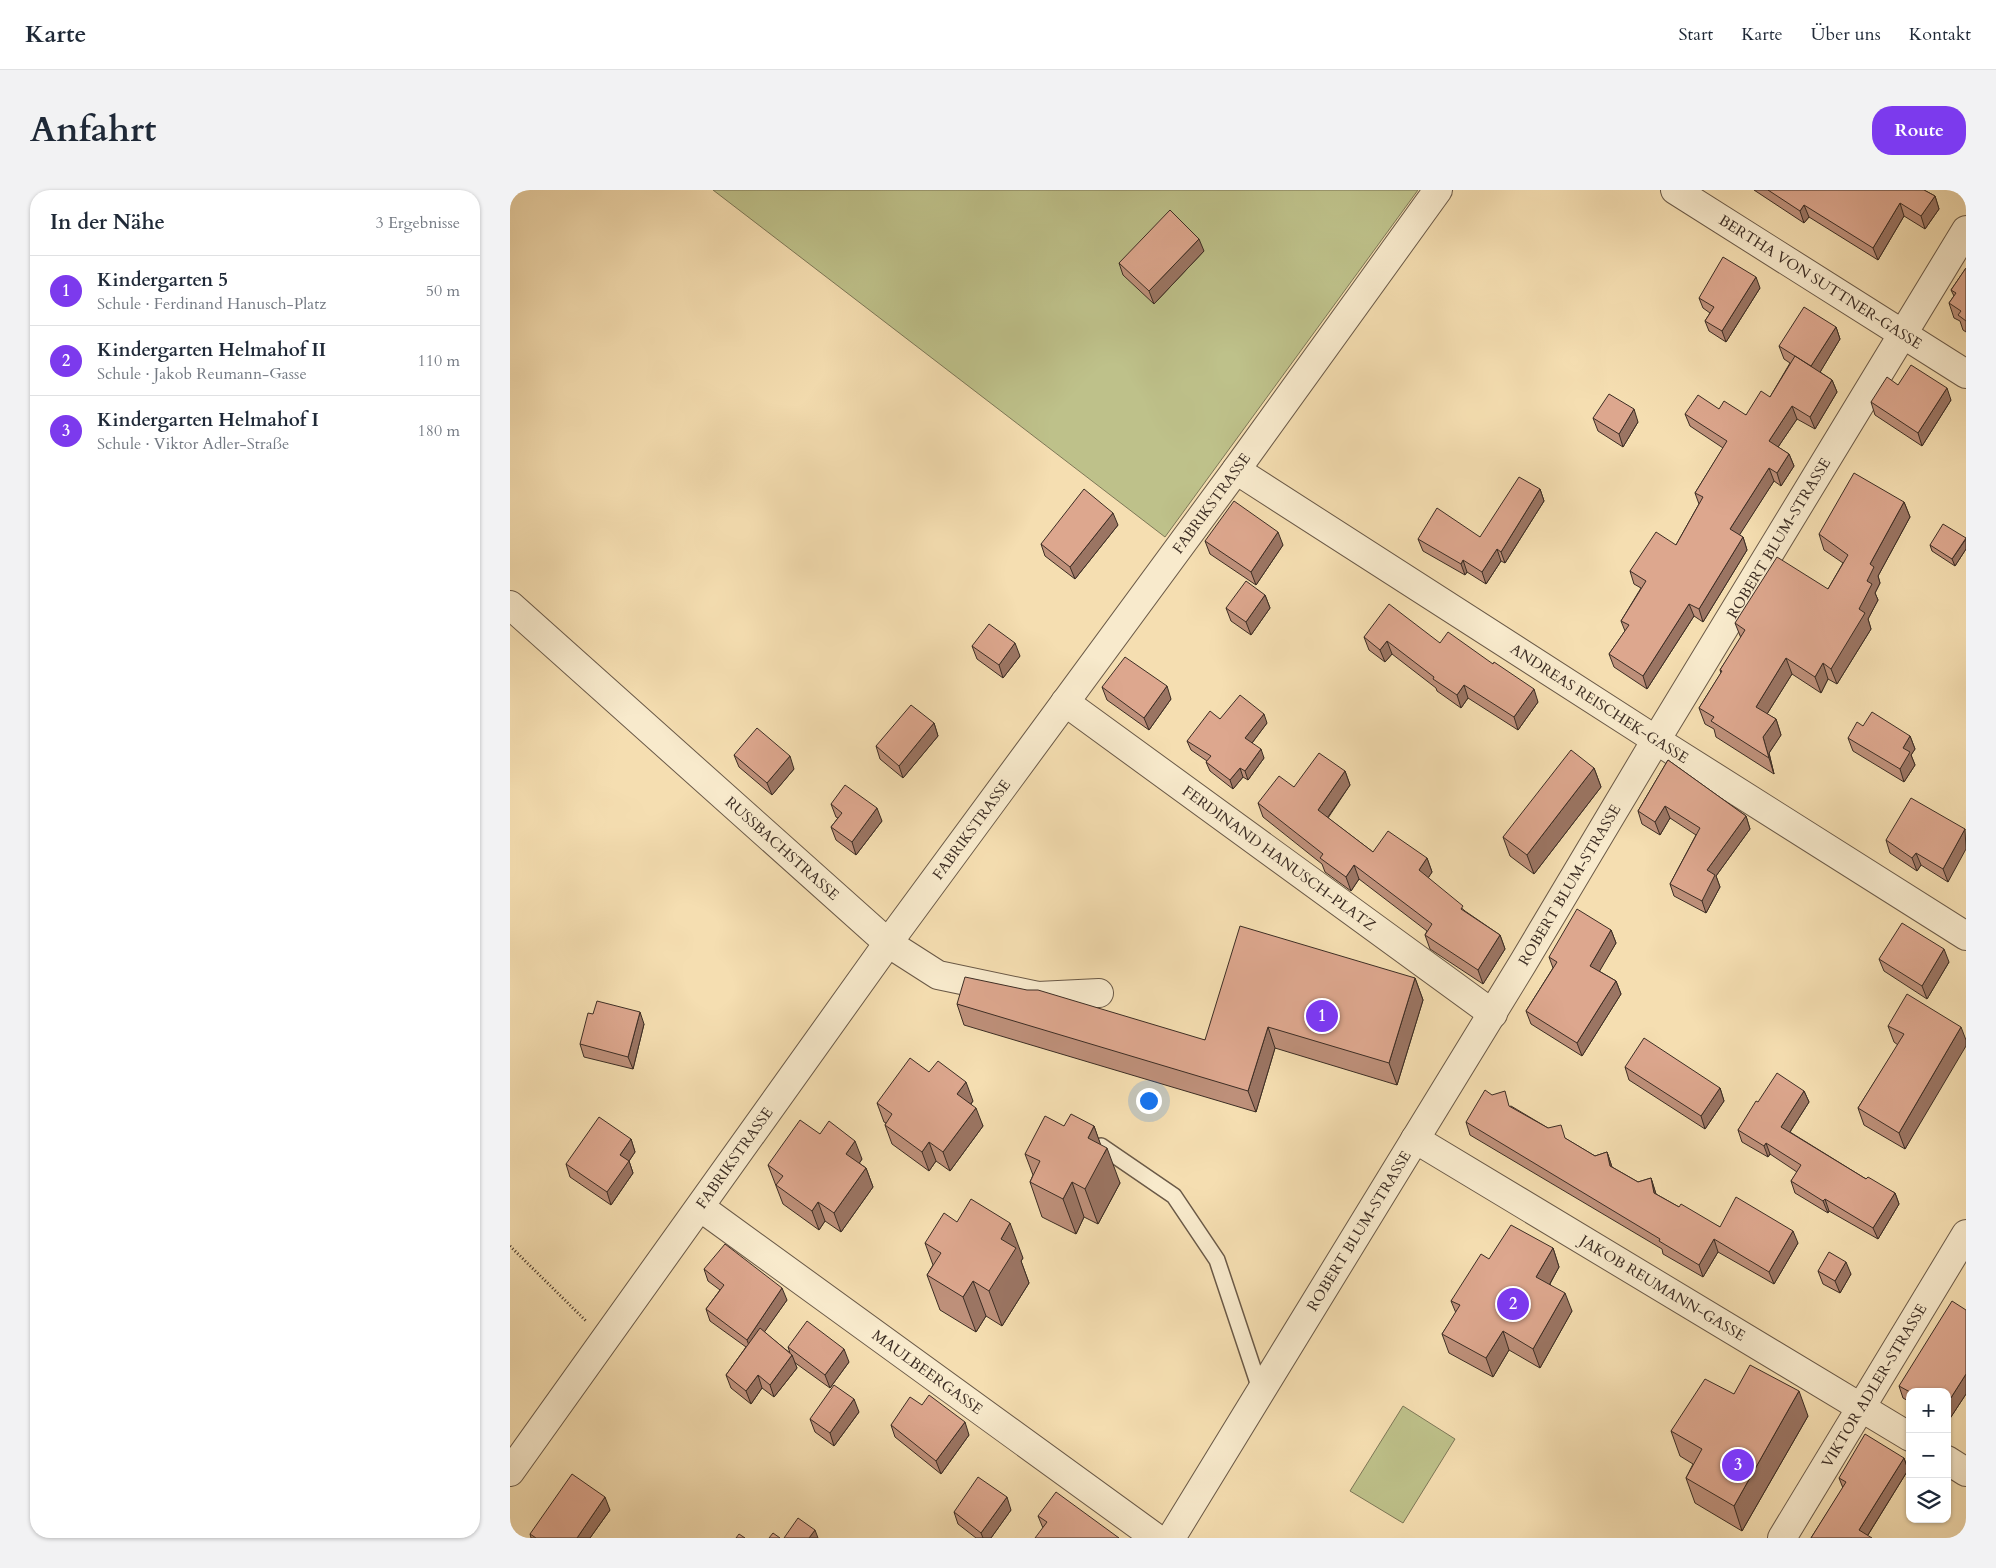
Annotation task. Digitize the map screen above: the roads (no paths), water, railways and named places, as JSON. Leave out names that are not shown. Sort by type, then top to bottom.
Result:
[{"type":"street","name":"FABRIKSTRASSE","points":[[510,1472],[888,943],[1236,470],[1438,190]]},
{"type":"street","name":"BERTHA VON SUTTNER-GASSE","points":[[1675,190],[1966,374]]},
{"type":"street","name":"ROBERT BLUM-STRASSE","points":[[1171,1538],[1493,1014],[1656,740],[1966,230]]},
{"type":"street","name":"ANDREAS REISCHEK-GASSE","points":[[1236,470],[1656,740],[1966,936]]},
{"type":"street","name":"RUSSBACHSTRASSE","points":[[510,605],[888,943],[938,975],[1038,996],[1099,993]]},
{"type":"street","name":"FERDINAND HANUSCH-PLATZ","points":[[1065,702],[1493,1014]]},
{"type":"street","name":"JAKOB REUMANN-GASSE","points":[[1415,1139],[1906,1435]]},
{"type":"street","name":"MAULBEERGASSE","points":[[700,1207],[1156,1538]]},
{"type":"street","name":"VIKTOR ADLER-STRASSE","points":[[1782,1538],[1966,1234]]},
{"type":"street","points":[[1951,1463],[1966,1472]]},
{"type":"lane","points":[[1101,1146],[1174,1196],[1217,1260],[1261,1392]]},
{"type":"place","name":"Kindergarten 5","points":[[1322,1016]]},
{"type":"place","name":"Kindergarten Helmahof II","points":[[1513,1304]]},
{"type":"place","name":"Kindergarten Helmahof I","points":[[1738,1465]]}]
